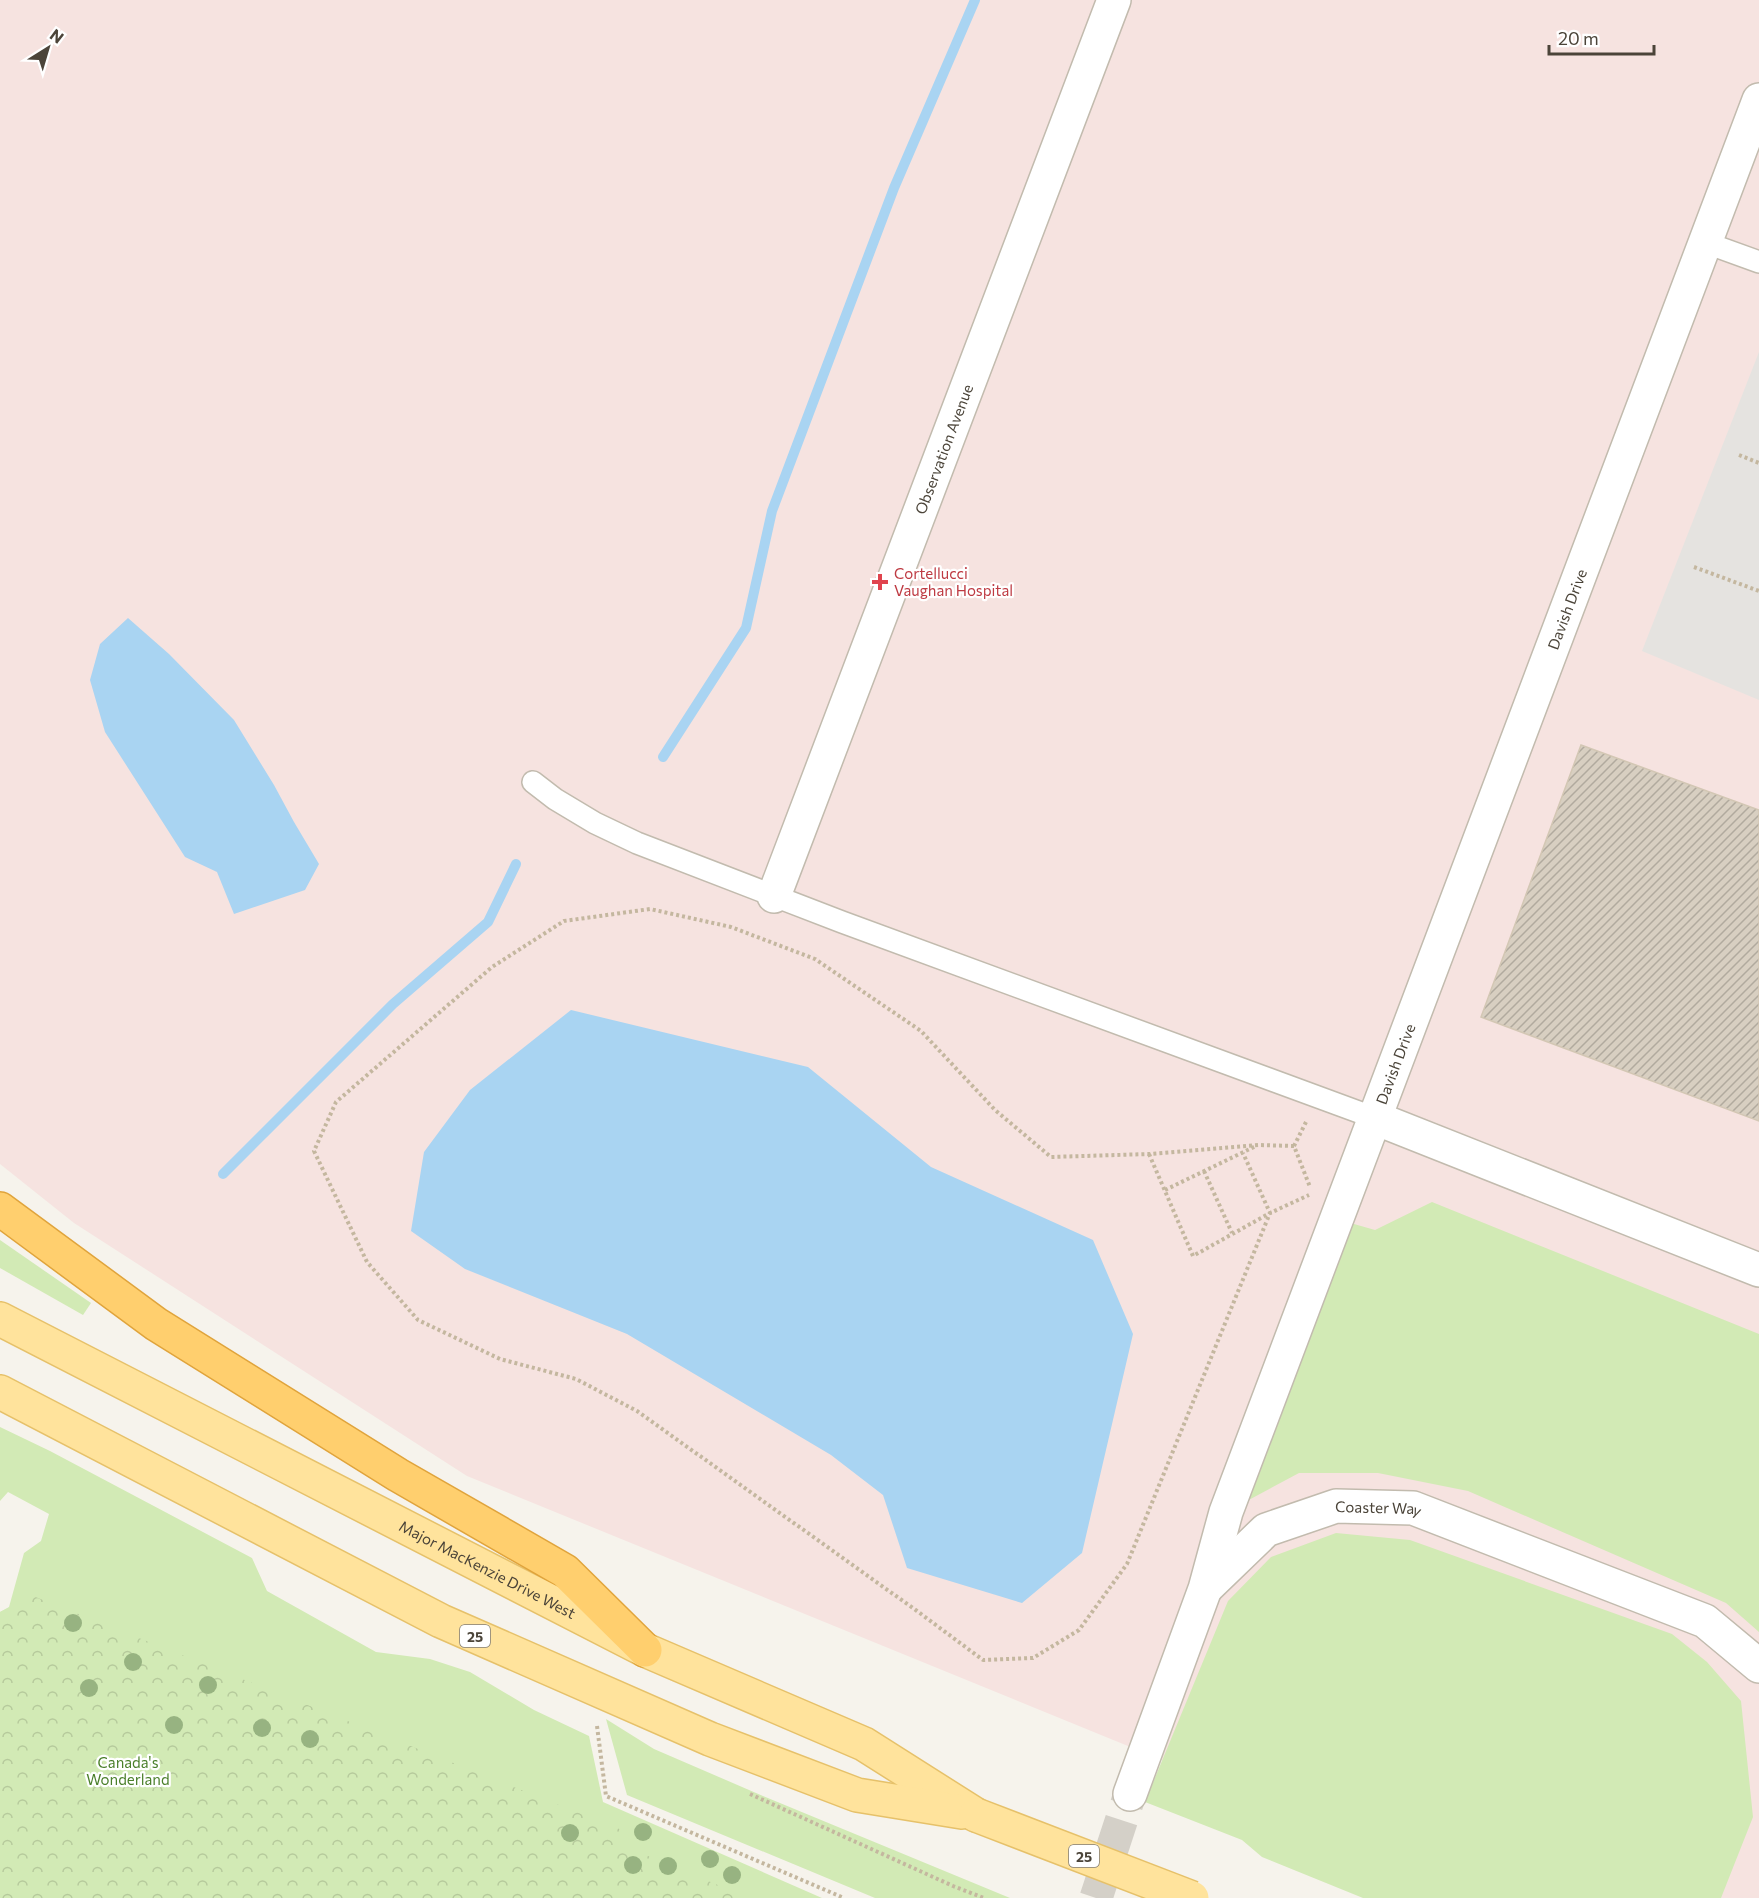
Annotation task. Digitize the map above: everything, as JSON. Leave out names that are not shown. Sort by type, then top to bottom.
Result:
[{"type":"highway","points":[[0,1209],[156,1324],[398,1475],[565,1571],[645,1650]]},
{"type":"main road","name":"Major MacKenzie Drive West","points":[[0,1319],[645,1650],[864,1744],[976,1815],[1192,1898]]},
{"type":"main road","name":"Major MacKenzie Drive West","points":[[0,1392],[441,1621],[710,1739],[857,1795],[976,1815]]},
{"type":"street","name":"Observation Avenue","points":[[774,896],[1114,0]]},
{"type":"street","name":"Davish Drive","points":[[1205,1589],[1226,1512],[1759,100]]},
{"type":"street","points":[[1375,1118],[1759,1270]]},
{"type":"street","name":"Coaster Way","points":[[1130,1794],[1205,1589],[1266,1530],[1336,1506],[1413,1508],[1705,1621],[1759,1666]]},
{"type":"lane","points":[[1704,242],[1759,262]]},
{"type":"lane","points":[[533,782],[555,799],[595,823],[637,843],[774,896],[1375,1118]]},
{"type":"path","points":[[1738,455],[1759,463]]},
{"type":"path","points":[[1694,567],[1759,591]]},
{"type":"path","points":[[1243,1153],[1270,1213],[1127,1564],[1079,1630],[1033,1658],[983,1660],[637,1411],[576,1379],[500,1359],[418,1320],[367,1262],[314,1150],[336,1102],[492,967],[564,921],[650,909],[730,927],[815,959],[921,1031],[995,1110],[1051,1157],[1149,1154],[1259,1145],[1294,1146]]},
{"type":"path","points":[[1149,1154],[1193,1256],[1270,1213],[1312,1193],[1294,1146],[1316,1097]]},
{"type":"path","points":[[1164,1190],[1259,1145]]},
{"type":"path","points":[[1204,1172],[1233,1234]]},
{"type":"path","points":[[596,1725],[607,1730]]},
{"type":"path","points":[[748,1793],[984,1898]]},
{"type":"shaded area","name":"Cortellucci Vaughan Hospital","points":[[0,0],[1759,0],[1759,1898],[1500,1898],[467,1476],[74,1223],[0,1164]]},
{"type":"shaded area","points":[[1759,352],[1759,700],[1642,651]]},
{"type":"green space","points":[[1432,1202],[1759,1334],[1759,1632],[1726,1603],[1468,1491],[1378,1473],[1299,1473],[1245,1502],[1347,1222],[1375,1230]]},
{"type":"green space","points":[[0,1240],[91,1303],[83,1315],[0,1268]]},
{"type":"green space","points":[[0,1427],[252,1558],[267,1591],[376,1652],[430,1659],[470,1672],[534,1710],[589,1736],[603,1802],[822,1898],[325,1898],[0,1612],[9,1607],[24,1553],[41,1541],[49,1514],[8,1492],[0,1501]]},
{"type":"green space","points":[[1336,1533],[1410,1540],[1672,1634],[1707,1662],[1741,1701],[1753,1817],[1721,1898],[1363,1898],[1262,1857],[1242,1840],[1145,1802],[1228,1601],[1271,1557]]},
{"type":"green space","name":"Canada's Wonderland","points":[[33,1596],[622,1830],[629,1848],[749,1898],[0,1898],[0,1612]]},
{"type":"green space","points":[[606,1719],[654,1749],[1010,1898],[875,1898],[627,1795]]},
{"type":"water","points":[[128,618],[169,654],[234,720],[319,864],[305,890],[234,914],[217,872],[185,857],[105,732],[90,680],[100,644]]},
{"type":"water","points":[[571,1010],[808,1067],[931,1167],[1093,1240],[1133,1334],[1082,1553],[1022,1603],[907,1568],[883,1495],[831,1455],[627,1334],[465,1269],[411,1231],[424,1152],[470,1090]]},
{"type":"building","points":[[1581,745],[1759,810],[1759,1121],[1481,1017]]},
{"type":"waterway","points":[[663,757],[746,628],[772,511],[894,188],[975,0]]},
{"type":"waterway","points":[[223,1174],[393,1004],[488,922],[516,864]]},
{"type":"tunnel","points":[[1096,1898],[1130,1794]]},
{"type":"place","name":"Cortellucci Vaughan Hospital","points":[[880,582]]}]
